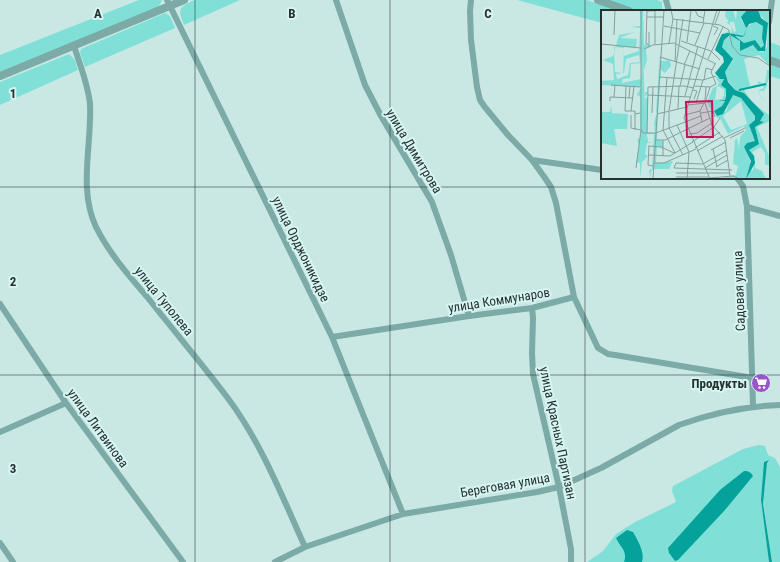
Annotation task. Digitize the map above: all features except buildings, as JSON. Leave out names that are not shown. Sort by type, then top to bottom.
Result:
[{"type":"street","points":[[0,76],[74,46],[168,3],[184,0]]},
{"type":"street","name":"улица Димитрова","points":[[336,0],[365,85],[381,116],[432,202],[451,256],[469,316]]},
{"type":"street","points":[[471,0],[471,40],[476,87],[480,100],[508,135],[532,160],[554,194],[574,297],[598,348],[603,352],[615,355],[753,378]]},
{"type":"street","points":[[598,0],[626,10]]},
{"type":"street","points":[[666,0],[669,10]]},
{"type":"street","points":[[770,15],[772,0]]},
{"type":"street","name":"улица Орджоникидзе","points":[[168,3],[332,337],[403,514]]},
{"type":"street","name":"улица Туполева","points":[[74,46],[90,104],[87,171],[91,214],[96,226],[124,269],[199,362],[240,417],[264,458],[305,547]]},
{"type":"street","points":[[770,60],[780,64]]},
{"type":"street","points":[[532,160],[601,170]]},
{"type":"street","name":"Садовая улица","points":[[738,179],[742,186],[747,207],[753,406]]},
{"type":"street","points":[[747,207],[780,216]]},
{"type":"street","name":"улица Коммунаров","points":[[332,337],[532,308],[574,297]]},
{"type":"street","name":"улица Литвинова","points":[[0,304],[66,402],[182,562]]},
{"type":"street","name":"улица Красных Партизан","points":[[532,308],[534,318],[532,353],[533,374],[571,549],[571,562]]},
{"type":"street","points":[[0,432],[66,402]]},
{"type":"street","name":"Береговая улица","points":[[275,562],[305,547],[403,514],[558,487],[601,468],[679,425],[710,415],[753,406],[780,405]]},
{"type":"street","points":[[0,543],[13,562]]},
{"type":"shaded area","points":[[139,0],[162,0],[158,8],[0,72],[0,55]]},
{"type":"shaded area","points":[[195,0],[240,0],[184,25],[180,11],[186,4]]},
{"type":"shaded area","points":[[517,0],[587,0],[616,10],[601,10],[601,23]]},
{"type":"shaded area","points":[[606,0],[657,0],[662,2],[662,10],[634,10]]},
{"type":"shaded area","points":[[165,13],[170,16],[175,28],[85,67],[80,53],[81,49]]},
{"type":"shaded area","points":[[770,42],[780,46],[780,61],[770,58]]},
{"type":"shaded area","points":[[69,54],[75,60],[78,70],[0,105],[0,82]]},
{"type":"shaded area","points":[[770,64],[780,68],[780,79],[770,76]]},
{"type":"shaded area","points":[[759,445],[765,446],[768,455],[775,458],[780,467],[780,562],[772,562],[763,504],[767,463],[769,460],[765,461],[761,500],[769,562],[587,562],[603,551],[616,534],[635,522],[676,502],[672,491],[673,486],[743,449]]},
{"type":"shaded area","points":[[769,460],[767,463],[763,504],[772,562],[769,562],[761,500],[764,462]]},
{"type":"shaded area","points":[[744,471],[749,472],[753,476],[725,510],[678,560],[675,561],[669,553],[668,548],[720,490]]},
{"type":"shaded area","points":[[627,530],[633,532],[639,543],[643,554],[642,562],[624,562],[624,552],[616,538]]},
{"type":"place","name":"Продукты","points":[[761,383]]}]
